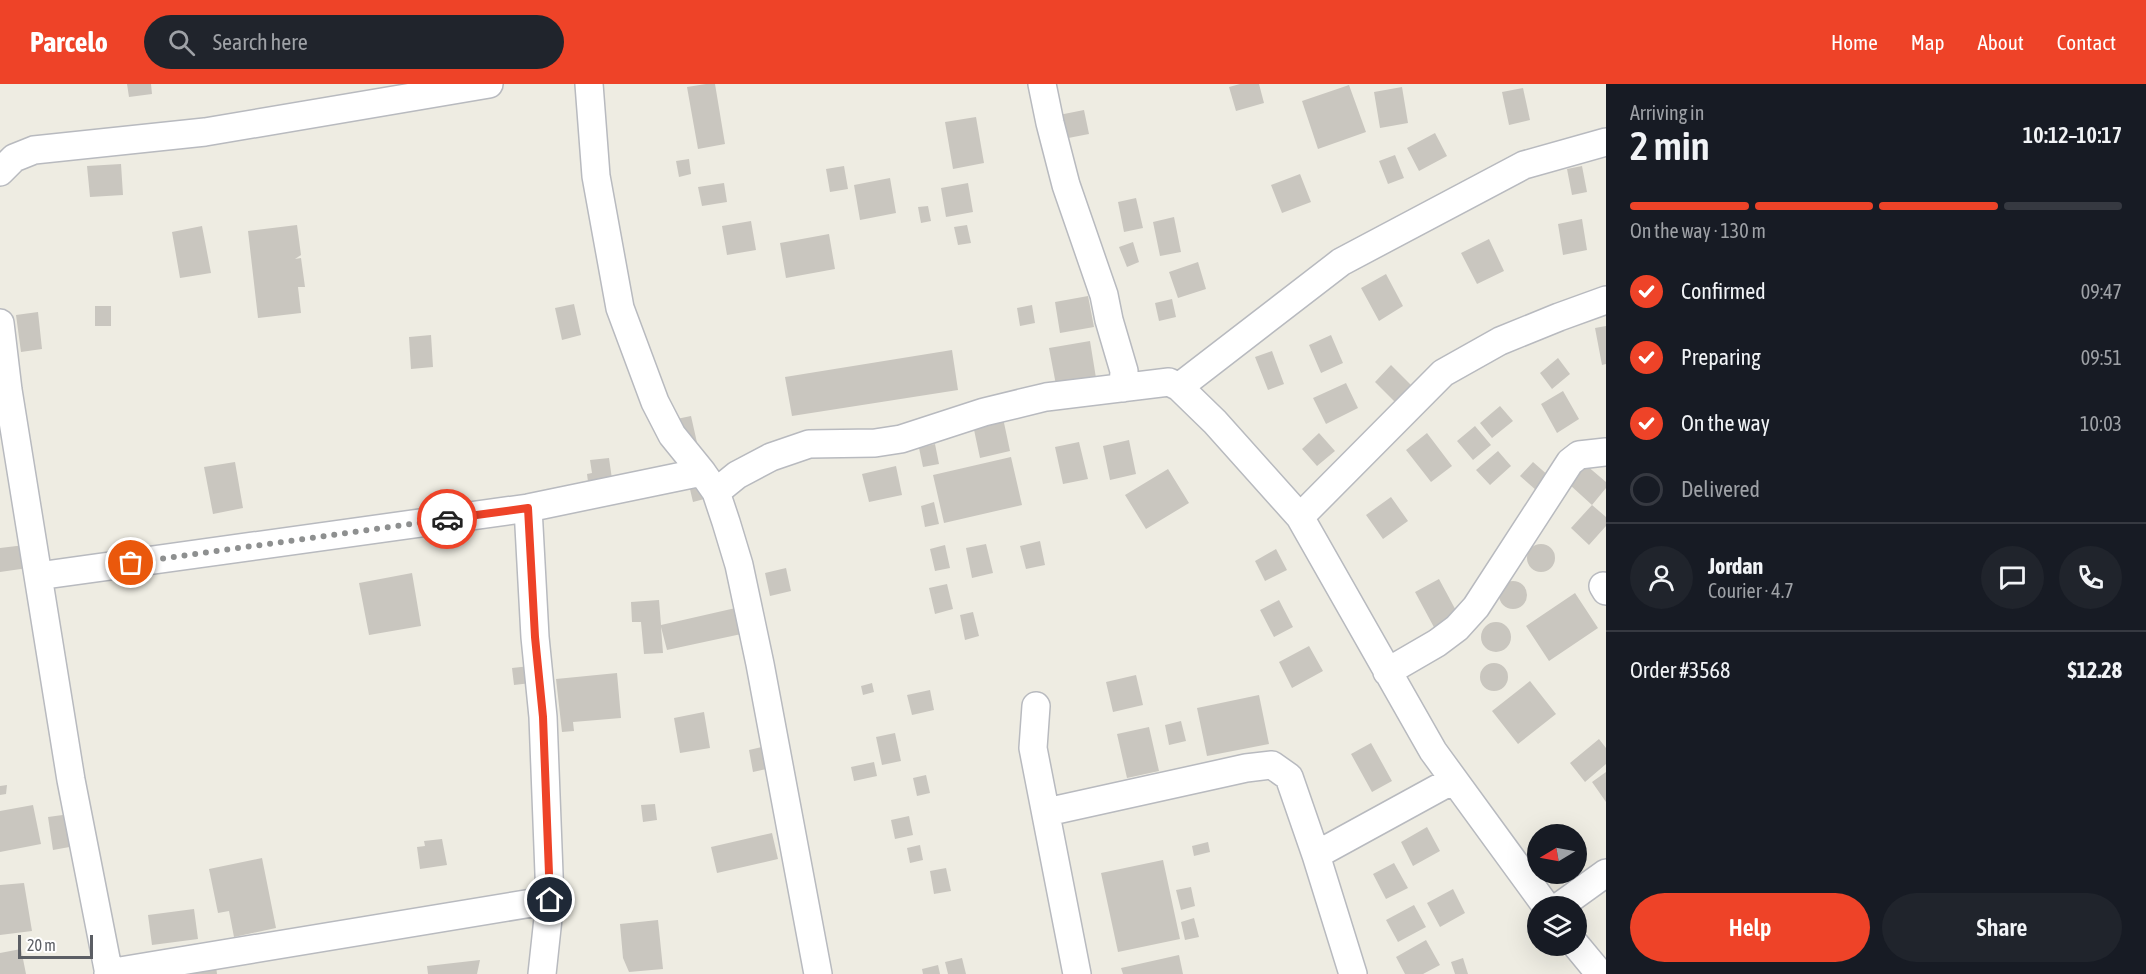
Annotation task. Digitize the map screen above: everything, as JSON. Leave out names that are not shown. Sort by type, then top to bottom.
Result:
[{"type":"street","points":[[0,172],[14,158],[34,150],[206,132],[489,84]]},
{"type":"street","points":[[589,84],[596,176],[620,308],[655,402],[672,435],[709,482],[739,565],[758,653],[818,974]]},
{"type":"street","points":[[1042,84],[1066,185],[1092,254],[1104,295],[1124,371],[1123,388]]},
{"type":"street","points":[[1179,387],[1341,262],[1524,165],[1606,142]]},
{"type":"street","points":[[1300,517],[1443,372],[1500,341],[1606,300]]},
{"type":"street","points":[[0,323],[8,390],[71,780],[109,973],[550,900]]},
{"type":"street","points":[[38,576],[709,482],[737,475],[771,457],[809,444],[875,443],[901,439],[984,412],[1046,397],[1169,382],[1179,387],[1215,422],[1300,517],[1433,751],[1538,896]]},
{"type":"street","points":[[1387,672],[1437,643],[1457,628],[1476,607],[1570,462],[1580,455],[1604,449]]},
{"type":"street","points":[[528,508],[535,637],[543,717],[550,900],[542,974]]},
{"type":"street","points":[[1036,706],[1033,748],[1077,974]]},
{"type":"street","points":[[1047,812],[1246,768],[1272,765],[1289,777],[1353,974]]},
{"type":"street","points":[[1316,855],[1453,780]]},
{"type":"street","points":[[1574,896],[1606,873]]},
{"type":"street","points":[[1585,956],[1600,974]]},
{"type":"building","points":[[127,84],[151,84],[152,94],[129,97]]},
{"type":"building","points":[[715,84],[725,144],[698,149],[687,87]]},
{"type":"building","points":[[1240,84],[1259,84],[1264,103],[1236,111],[1229,87]]},
{"type":"building","points":[[1349,85],[1366,132],[1318,149],[1302,101]]},
{"type":"building","points":[[1402,87],[1408,123],[1380,128],[1374,92]]},
{"type":"building","points":[[1523,88],[1530,120],[1509,125],[1502,92]]},
{"type":"building","points":[[1084,110],[1089,134],[1058,140],[1054,116]]},
{"type":"building","points":[[976,117],[984,163],[953,169],[945,122]]},
{"type":"building","points":[[1435,133],[1447,156],[1419,171],[1407,148]]},
{"type":"building","points":[[1395,155],[1404,178],[1388,184],[1379,161]]},
{"type":"building","points":[[689,159],[691,174],[679,177],[676,161]]},
{"type":"building","points":[[121,164],[123,195],[90,197],[87,166]]},
{"type":"building","points":[[844,166],[848,189],[830,192],[826,169]]},
{"type":"building","points":[[1582,166],[1587,192],[1572,195],[1567,169]]},
{"type":"building","points":[[1300,174],[1311,202],[1282,213],[1271,185]]},
{"type":"building","points":[[890,178],[896,213],[860,220],[854,185]]},
{"type":"building","points":[[724,183],[727,202],[702,206],[698,187]]},
{"type":"building","points":[[968,183],[973,212],[946,217],[941,188]]},
{"type":"building","points":[[1136,198],[1143,228],[1124,232],[1118,202]]},
{"type":"building","points":[[928,206],[931,221],[921,223],[918,207]]},
{"type":"building","points":[[1174,217],[1181,252],[1160,256],[1153,222]]},
{"type":"building","points":[[1582,219],[1587,250],[1563,255],[1558,224]]},
{"type":"building","points":[[751,221],[756,250],[727,255],[722,226]]},
{"type":"building","points":[[297,225],[301,255],[295,259],[301,258],[305,287],[298,287],[301,313],[258,318],[248,231]]},
{"type":"building","points":[[967,225],[971,243],[958,245],[954,227]]},
{"type":"building","points":[[202,226],[211,273],[180,278],[172,232]]},
{"type":"building","points":[[829,234],[835,269],[786,278],[780,243]]},
{"type":"building","points":[[1489,239],[1504,271],[1477,284],[1461,253]]},
{"type":"building","points":[[1133,242],[1139,262],[1127,267],[1119,247]]},
{"type":"building","points":[[1198,262],[1206,289],[1178,298],[1169,272]]},
{"type":"building","points":[[1386,274],[1403,306],[1379,321],[1361,288]]},
{"type":"building","points":[[1088,296],[1094,327],[1060,333],[1055,302]]},
{"type":"building","points":[[1172,299],[1176,317],[1159,321],[1155,303]]},
{"type":"building","points":[[574,304],[581,335],[562,340],[555,308]]},
{"type":"building","points":[[1032,305],[1035,323],[1020,326],[1017,308]]},
{"type":"building","points":[[95,306],[111,306],[111,326],[95,326]]},
{"type":"building","points":[[38,312],[42,349],[21,352],[16,315]]},
{"type":"building","points":[[1606,326],[1606,364],[1602,365],[1595,328]]},
{"type":"building","points":[[431,335],[433,367],[411,369],[409,337]]},
{"type":"building","points":[[1331,335],[1343,363],[1321,373],[1309,345]]},
{"type":"building","points":[[1090,341],[1096,378],[1056,385],[1049,348]]},
{"type":"building","points":[[952,350],[958,390],[792,416],[785,377]]},
{"type":"building","points":[[1272,351],[1284,384],[1268,390],[1255,357]]},
{"type":"building","points":[[1558,358],[1570,374],[1552,389],[1540,373]]},
{"type":"building","points":[[1391,365],[1414,388],[1398,405],[1375,382]]},
{"type":"building","points":[[1346,383],[1358,408],[1326,424],[1313,398]]},
{"type":"building","points":[[1563,391],[1579,419],[1557,433],[1541,404]]},
{"type":"building","points":[[1500,406],[1513,421],[1492,438],[1480,423]]},
{"type":"building","points":[[691,416],[698,447],[667,421]]},
{"type":"building","points":[[1003,418],[1010,451],[980,458],[973,425]]},
{"type":"building","points":[[1475,426],[1491,445],[1473,460],[1457,441]]},
{"type":"building","points":[[1319,433],[1335,451],[1317,466],[1302,449]]},
{"type":"building","points":[[1427,433],[1452,466],[1431,482],[1406,450]]},
{"type":"building","points":[[1129,440],[1136,474],[1110,480],[1103,446]]},
{"type":"building","points":[[1079,442],[1088,479],[1063,484],[1055,447]]},
{"type":"building","points":[[935,444],[939,464],[923,467],[919,448]]},
{"type":"building","points":[[1498,451],[1511,466],[1490,485],[1476,470]]},
{"type":"building","points":[[1011,457],[1022,505],[944,523],[933,475]]},
{"type":"building","points":[[609,458],[613,486],[589,489],[587,474],[592,473],[590,460]]},
{"type":"building","points":[[235,462],[243,508],[213,514],[204,467]]},
{"type":"building","points":[[1533,462],[1550,477],[1537,491],[1520,476]]},
{"type":"building","points":[[1586,465],[1606,482],[1606,488],[1592,505],[1570,485]]},
{"type":"building","points":[[896,466],[902,495],[869,502],[862,474]]},
{"type":"building","points":[[1168,469],[1189,503],[1146,529],[1125,495]]},
{"type":"building","points":[[704,481],[708,498],[693,502],[689,485]]},
{"type":"building","points":[[1391,497],[1408,521],[1383,539],[1366,515]]},
{"type":"building","points":[[934,502],[939,524],[925,527],[921,506]]},
{"type":"building","points":[[1592,505],[1606,517],[1606,526],[1589,545],[1571,528]]},
{"type":"building","points":[[1040,541],[1045,565],[1026,569],[1020,546]]},
{"type":"building","points":[[986,544],[993,573],[972,578],[966,548]]},
{"type":"building","points":[[1541,544],[1551,548],[1555,558],[1551,568],[1541,572],[1531,568],[1527,558],[1531,548]]},
{"type":"building","points":[[25,545],[28,568],[0,572],[0,548]]},
{"type":"building","points":[[945,545],[950,568],[935,571],[930,549]]},
{"type":"building","points":[[1276,549],[1287,570],[1265,581],[1255,561]]},
{"type":"building","points":[[786,568],[791,591],[770,596],[765,573]]},
{"type":"building","points":[[412,573],[421,626],[369,635],[359,583]]},
{"type":"building","points":[[1439,579],[1460,618],[1436,631],[1415,592]]},
{"type":"building","points":[[1513,581],[1523,585],[1527,595],[1523,605],[1513,609],[1503,605],[1499,595],[1503,585]]},
{"type":"building","points":[[947,584],[953,609],[935,614],[929,588]]},
{"type":"building","points":[[1575,593],[1598,628],[1549,661],[1526,626]]},
{"type":"building","points":[[659,600],[661,625],[740,607],[746,633],[667,650],[661,627],[663,653],[644,654],[641,622],[632,622],[631,602]]},
{"type":"building","points":[[1279,600],[1293,627],[1274,637],[1260,610]]},
{"type":"building","points":[[973,612],[979,636],[965,640],[960,615]]},
{"type":"building","points":[[1496,622],[1506,627],[1511,637],[1506,647],[1496,652],[1486,647],[1481,637],[1486,627]]},
{"type":"building","points":[[1309,646],[1323,671],[1292,688],[1279,662]]},
{"type":"building","points":[[1494,663],[1504,667],[1508,677],[1504,687],[1494,691],[1484,687],[1480,677],[1484,667]]},
{"type":"building","points":[[530,666],[531,683],[514,685],[512,668]]},
{"type":"building","points":[[617,673],[621,718],[573,722],[574,731],[562,732],[556,679]]},
{"type":"building","points":[[1136,675],[1143,705],[1113,712],[1106,682]]},
{"type":"building","points":[[1530,681],[1556,714],[1518,744],[1492,711]]},
{"type":"building","points":[[872,683],[874,692],[863,695],[861,686]]},
{"type":"building","points":[[930,690],[934,710],[912,715],[907,695]]},
{"type":"building","points":[[1259,695],[1269,744],[1207,756],[1197,708]]},
{"type":"building","points":[[704,712],[710,748],[680,753],[674,718]]},
{"type":"building","points":[[1181,721],[1186,741],[1169,745],[1165,725]]},
{"type":"building","points":[[1149,727],[1159,771],[1127,778],[1117,734]]},
{"type":"building","points":[[895,733],[901,761],[882,765],[876,737]]},
{"type":"building","points":[[1599,739],[1606,748],[1606,764],[1585,782],[1570,763]]},
{"type":"building","points":[[1371,743],[1392,781],[1372,792],[1351,754]]},
{"type":"building","points":[[766,746],[771,768],[753,772],[749,750]]},
{"type":"building","points":[[874,762],[877,776],[854,781],[851,767]]},
{"type":"building","points":[[1606,772],[1606,802],[1592,782]]},
{"type":"building","points":[[926,775],[930,793],[917,796],[913,778]]},
{"type":"building","points":[[7,785],[6,794],[0,795],[0,786]]},
{"type":"building","points":[[655,804],[657,820],[643,822],[641,805]]},
{"type":"building","points":[[33,805],[41,844],[0,852],[0,811]]},
{"type":"building","points":[[70,814],[75,846],[53,850],[48,817]]},
{"type":"building","points":[[909,816],[913,835],[895,839],[891,820]]},
{"type":"building","points":[[1427,827],[1440,851],[1413,866],[1401,842]]},
{"type":"building","points":[[772,833],[778,859],[717,873],[711,847]]},
{"type":"building","points":[[442,839],[447,865],[420,869],[417,847],[425,846],[424,841]]},
{"type":"building","points":[[1208,842],[1210,852],[1194,856],[1192,846]]},
{"type":"building","points":[[920,845],[923,860],[910,863],[907,848]]},
{"type":"building","points":[[262,858],[276,928],[234,937],[229,911],[218,913],[209,869]]},
{"type":"building","points":[[1163,860],[1180,939],[1118,952],[1101,873]]},
{"type":"building","points":[[1394,863],[1408,888],[1386,899],[1373,874]]},
{"type":"building","points":[[946,868],[951,891],[934,894],[930,871]]},
{"type":"building","points":[[24,883],[32,931],[0,935],[0,885]]},
{"type":"building","points":[[1191,887],[1195,906],[1181,910],[1176,890]]},
{"type":"building","points":[[1453,889],[1465,913],[1440,927],[1427,903]]},
{"type":"building","points":[[1414,905],[1426,927],[1398,942],[1386,920]]},
{"type":"building","points":[[194,909],[198,939],[152,945],[148,915]]},
{"type":"building","points":[[1194,918],[1199,937],[1185,940],[1181,922]]},
{"type":"building","points":[[658,920],[663,969],[629,972],[623,958],[620,924]]},
{"type":"building","points":[[1426,940],[1440,965],[1423,974],[1405,974],[1396,957]]},
{"type":"building","points":[[21,949],[26,974],[0,974],[0,953]]},
{"type":"building","points":[[1179,955],[1183,974],[1123,974],[1121,968]]},
{"type":"building","points":[[962,958],[966,974],[948,974],[945,962]]},
{"type":"building","points":[[1463,958],[1468,974],[1455,974],[1451,962]]},
{"type":"building","points":[[215,959],[217,974],[170,974]]},
{"type":"building","points":[[480,960],[477,974],[428,974],[427,966]]},
{"type":"building","points":[[938,965],[940,974],[923,974],[922,969]]},
{"type":"way so far","points":[[131,563],[447,519]]},
{"type":"route","points":[[447,519],[528,508],[535,637],[543,717],[550,900]]}]
